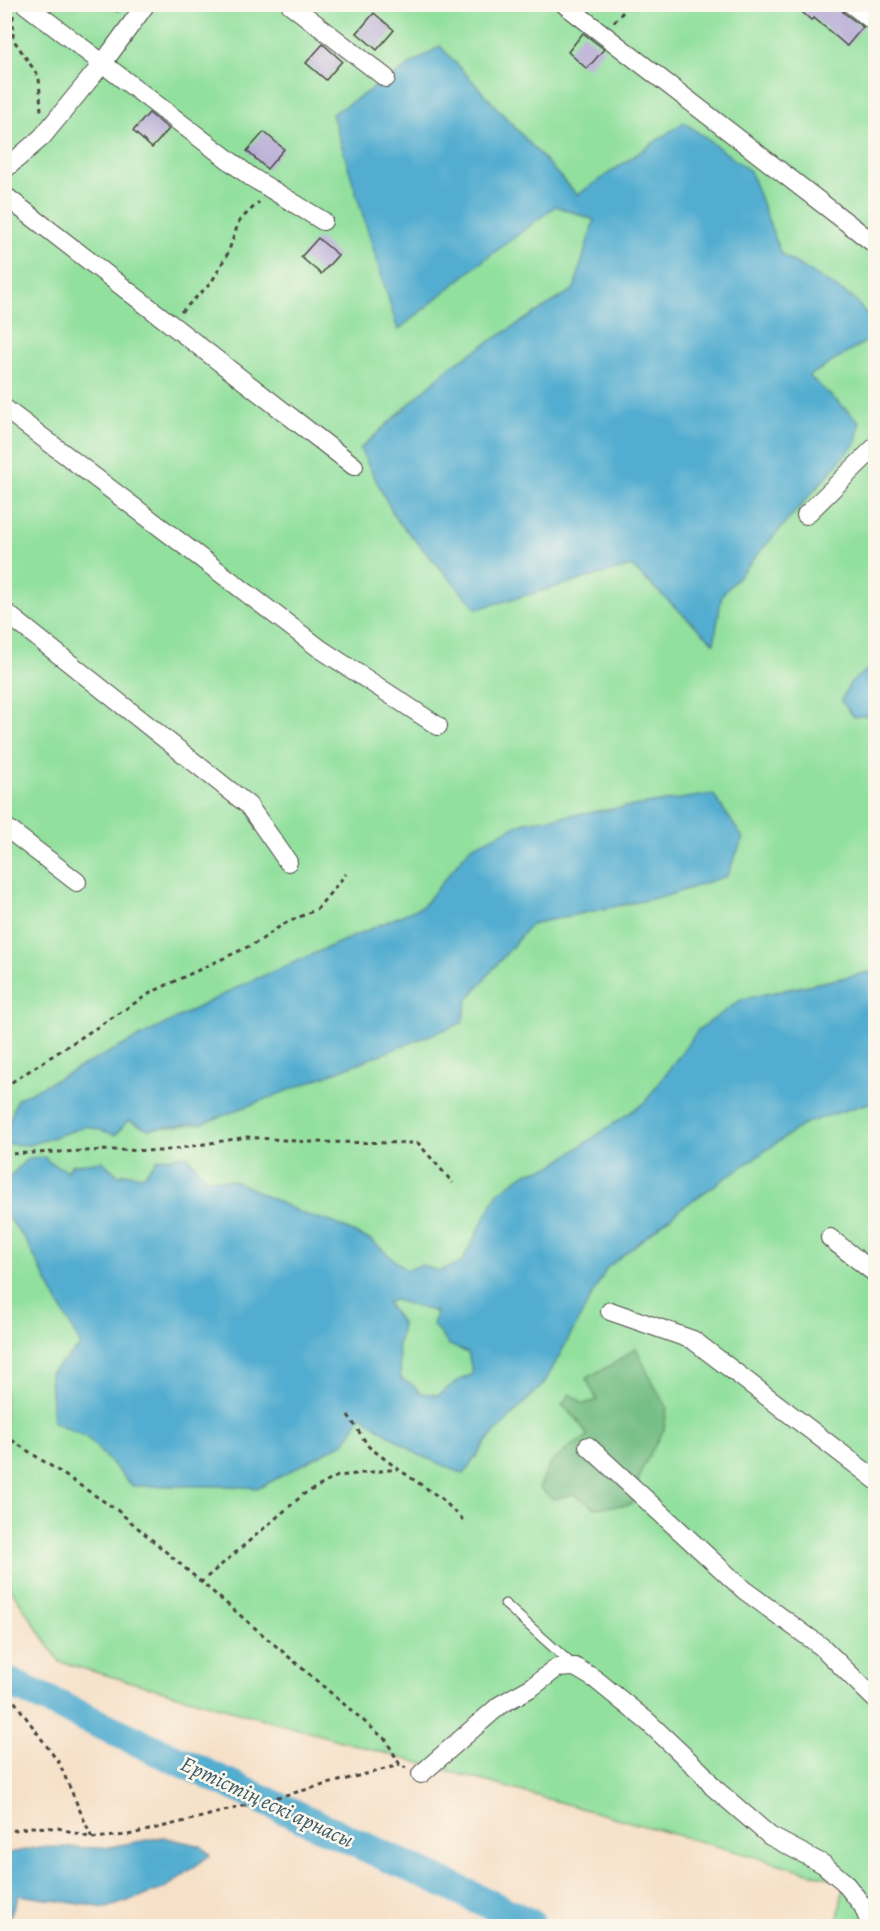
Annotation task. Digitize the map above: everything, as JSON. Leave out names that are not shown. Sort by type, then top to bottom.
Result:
[{"type":"street","points":[[4,170],[42,137],[103,63],[146,4]]},
{"type":"street","points":[[290,4],[386,78]]},
{"type":"street","points":[[564,4],[876,245]]},
{"type":"street","points":[[851,4],[876,23]]},
{"type":"street","points":[[21,7],[103,63],[251,177],[323,221]]},
{"type":"street","points":[[4,195],[354,466]]},
{"type":"street","points":[[4,408],[319,648],[438,726]]},
{"type":"street","points":[[806,515],[876,446]]},
{"type":"street","points":[[4,611],[248,805],[288,862]]},
{"type":"street","points":[[4,826],[77,882]]},
{"type":"street","points":[[830,1238],[876,1274]]},
{"type":"street","points":[[610,1311],[693,1340],[876,1480]]},
{"type":"street","points":[[588,1446],[744,1590],[822,1647],[876,1700]]},
{"type":"street","points":[[421,1774],[500,1705],[532,1687],[557,1668],[575,1667],[595,1679],[648,1722],[702,1773],[713,1787],[770,1836],[823,1864],[844,1882],[863,1906],[871,1926]]},
{"type":"lane","points":[[505,1604],[575,1667]]},
{"type":"path","points":[[603,34],[630,4]]},
{"type":"path","points":[[21,7],[13,15],[13,39],[39,77],[42,137]]},
{"type":"path","points":[[169,324],[211,283],[228,253],[239,220],[273,190]]},
{"type":"path","points":[[4,1087],[152,992],[258,942],[282,925],[316,909],[346,874]]},
{"type":"path","points":[[4,1154],[113,1150],[162,1151],[247,1137],[308,1142],[418,1143],[453,1183]]},
{"type":"path","points":[[348,1415],[369,1447],[442,1499],[463,1520]]},
{"type":"path","points":[[4,1435],[117,1509],[386,1740],[400,1765],[421,1774]]},
{"type":"path","points":[[201,1583],[304,1494],[338,1476],[398,1469]]},
{"type":"path","points":[[4,1687],[58,1763],[92,1838]]},
{"type":"path","points":[[4,1832],[32,1827],[58,1828],[92,1838],[128,1835],[400,1765]]},
{"type":"green space","points":[[4,5],[875,5],[875,1926],[837,1926],[844,1882],[60,1662],[5,1580]]},
{"type":"green space","points":[[636,1348],[667,1407],[664,1429],[642,1469],[632,1504],[595,1508],[574,1494],[553,1499],[539,1488],[550,1464],[571,1446],[588,1437],[578,1420],[562,1405],[570,1394],[584,1404],[597,1400],[586,1378],[613,1364]]},
{"type":"water","points":[[440,46],[577,195],[684,122],[750,171],[781,254],[853,298],[875,324],[875,336],[809,376],[860,422],[856,443],[722,595],[714,643],[631,566],[477,609],[396,519],[360,449],[452,365],[574,289],[594,220],[556,206],[480,263],[398,330],[332,114]]},
{"type":"water","points":[[875,661],[875,714],[854,717],[841,701],[850,683]]},
{"type":"water","points":[[713,794],[743,838],[727,876],[666,896],[531,924],[468,999],[462,1023],[204,1123],[148,1129],[128,1120],[116,1135],[87,1126],[30,1145],[5,1144],[5,1134],[17,1099],[242,985],[423,906],[471,847],[525,822]]},
{"type":"water","points":[[875,971],[875,1101],[806,1123],[683,1207],[607,1268],[545,1382],[485,1443],[464,1474],[419,1455],[361,1416],[345,1442],[259,1488],[132,1486],[87,1437],[53,1422],[50,1373],[81,1346],[26,1241],[5,1213],[5,1181],[28,1158],[44,1157],[68,1171],[71,1165],[102,1161],[119,1176],[124,1173],[143,1176],[158,1159],[186,1155],[206,1178],[236,1181],[303,1214],[332,1222],[372,1241],[406,1270],[422,1265],[439,1271],[461,1263],[498,1193],[526,1173],[552,1166],[645,1102],[698,1030],[742,999]],"holes":[[[394,1300],[436,1312],[433,1325],[449,1345],[468,1353],[473,1374],[438,1395],[420,1393],[413,1385],[401,1379],[398,1345],[402,1324],[387,1303]]]},
{"type":"water","points":[[163,1837],[201,1846],[210,1855],[166,1888],[107,1908],[19,1895],[10,1916],[5,1916],[5,1854],[39,1847],[104,1848]]},
{"type":"water","points":[[479,1922],[717,1926],[421,1926]]},
{"type":"building","points":[[793,4],[838,4],[844,13],[863,27],[847,46],[814,18],[811,20]]},
{"type":"building","points":[[374,13],[394,30],[377,50],[357,33]]},
{"type":"building","points":[[583,33],[604,49],[587,69],[568,52]]},
{"type":"building","points":[[323,44],[342,61],[326,80],[306,63]]},
{"type":"building","points":[[149,113],[169,129],[152,148],[133,131]]},
{"type":"building","points":[[264,132],[284,149],[267,169],[247,151]]},
{"type":"building","points":[[318,238],[338,255],[321,274],[301,257]]},
{"type":"waterway","name":"Ертістің ескі арнасы","points":[[4,1680],[530,1923]]}]
